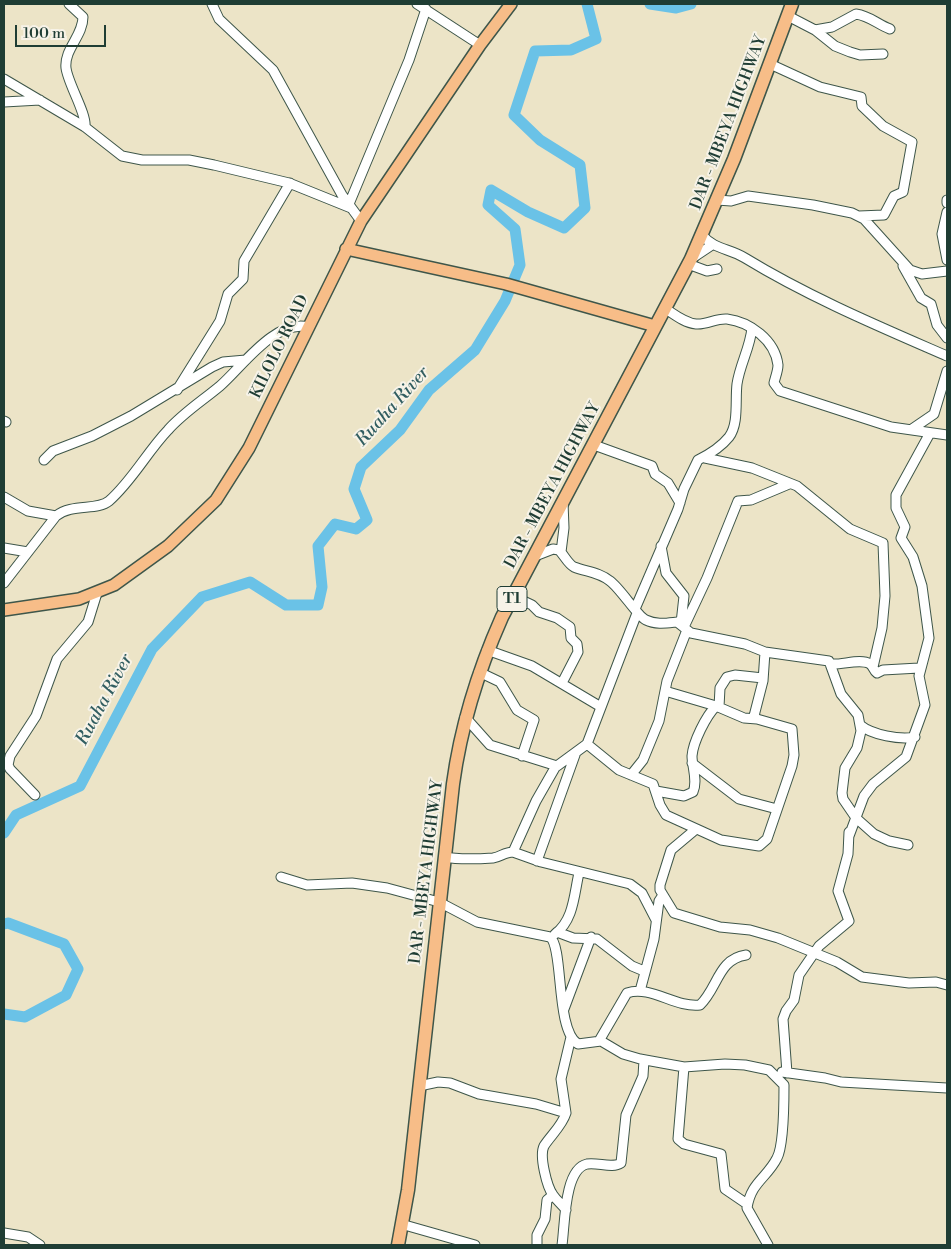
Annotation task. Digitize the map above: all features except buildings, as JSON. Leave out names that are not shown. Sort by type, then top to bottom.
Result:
[{"type":"highway","name":"DAR - MBEYA HIGHWAY","points":[[398,1245],[408,1190],[457,755],[465,717],[479,672],[487,650],[513,596],[655,326],[666,309],[702,234],[717,200],[790,10]]},
{"type":"main road","name":"KILOLO ROAD","points":[[4,610],[79,599],[97,593],[122,580],[168,546],[216,500],[249,448],[361,221],[480,45],[511,4]]},
{"type":"main road","points":[[346,249],[506,284],[655,326]]},
{"type":"street","points":[[69,4],[83,17],[80,30],[66,61],[68,77],[85,119],[85,127]]},
{"type":"street","points":[[212,4],[219,19],[273,70],[350,206],[361,221]]},
{"type":"street","points":[[417,4],[480,45]]},
{"type":"street","points":[[350,206],[407,66],[426,10]]},
{"type":"street","points":[[790,10],[835,46],[860,55],[883,54]]},
{"type":"street","points":[[815,30],[832,27],[856,14],[872,18],[877,24],[890,29]]},
{"type":"street","points":[[717,200],[731,201],[748,196],[813,205],[859,216],[884,215],[894,196],[903,192],[912,142],[883,126],[862,106],[862,97],[820,87],[770,64]]},
{"type":"street","points":[[4,79],[85,127],[122,156],[142,160],[189,160],[290,183],[350,206]]},
{"type":"street","points":[[4,102],[40,100]]},
{"type":"street","points":[[177,390],[220,320],[228,294],[243,279],[244,261],[290,183]]},
{"type":"street","points":[[947,212],[942,234],[947,260]]},
{"type":"street","points":[[859,216],[870,224],[901,261],[914,272],[947,271]]},
{"type":"street","points":[[702,234],[712,245],[738,254],[765,272],[823,302],[947,356]]},
{"type":"street","points":[[712,245],[689,261],[707,271],[717,269]]},
{"type":"street","points":[[901,261],[921,298],[931,304],[936,325],[947,338]]},
{"type":"street","points":[[666,309],[682,320],[695,324],[724,319],[752,328],[763,336],[776,357],[778,365],[774,383],[776,388],[886,426],[947,435]]},
{"type":"street","points":[[4,583],[56,516],[66,509],[107,503],[120,490],[167,430],[222,385],[268,340],[285,329],[300,325],[308,327]]},
{"type":"street","points":[[465,717],[487,743],[556,766],[562,765],[587,744],[684,489],[698,460],[705,458],[730,436],[735,420],[737,383],[751,344],[752,328]]},
{"type":"street","points":[[44,460],[53,451],[92,436],[177,390],[197,376],[223,362],[246,360]]},
{"type":"street","points":[[912,429],[934,414],[947,372]]},
{"type":"street","points":[[787,1073],[784,1016],[794,1000],[799,975],[814,952],[832,933],[849,921],[838,891],[848,854],[853,814],[873,784],[906,756],[926,705],[919,676],[919,668],[929,638],[922,586],[913,556],[901,538],[905,525],[895,502],[898,490],[909,475],[930,432]]},
{"type":"street","points":[[594,445],[652,466],[655,474],[668,483],[680,503]]},
{"type":"street","points":[[705,458],[752,468],[797,486],[857,534],[883,543],[885,596],[882,628],[873,668]]},
{"type":"street","points":[[631,775],[643,760],[659,721],[670,671],[684,627],[738,501],[751,500],[790,484]]},
{"type":"street","points":[[4,497],[28,511],[56,516]]},
{"type":"street","points":[[561,552],[564,528],[563,502]]},
{"type":"street","points":[[661,546],[666,573],[684,596],[684,627]]},
{"type":"street","points":[[4,548],[28,552]]},
{"type":"street","points":[[535,556],[553,549],[561,552],[573,566],[592,570],[610,581],[630,601],[636,611],[646,620],[655,623],[684,627],[765,652],[822,658],[831,664],[843,665],[860,661],[873,668],[877,673],[882,670],[919,668]]},
{"type":"street","points":[[35,795],[10,769],[8,765],[10,756],[36,716],[59,657],[90,618],[97,593]]},
{"type":"street","points":[[513,596],[532,605],[539,612],[557,618],[570,627],[571,638],[577,644],[578,652],[562,683]]},
{"type":"street","points":[[487,650],[532,666],[601,707]]},
{"type":"street","points":[[757,719],[754,714],[763,678],[765,652]]},
{"type":"street","points":[[831,664],[841,694],[858,714],[860,725],[860,738],[845,768],[842,793],[853,814],[879,837],[908,845]]},
{"type":"street","points":[[479,672],[500,682],[517,710],[534,720],[522,756]]},
{"type":"street","points":[[656,791],[676,796],[690,794],[695,784],[692,763],[695,743],[706,717],[718,707],[720,688],[727,677],[735,675],[763,678]]},
{"type":"street","points":[[587,744],[616,767],[653,784],[665,814],[720,840],[759,846],[767,840],[794,761],[793,732],[790,728],[757,719],[744,718],[718,707],[665,690]]},
{"type":"street","points":[[860,725],[874,732],[898,737],[915,737]]},
{"type":"street","points":[[537,861],[576,753]]},
{"type":"street","points":[[692,763],[738,799],[777,809]]},
{"type":"street","points":[[513,852],[536,801],[556,766]]},
{"type":"street","points":[[696,829],[670,852],[660,885],[663,895],[674,913],[720,926],[750,930],[814,952],[844,965],[862,977],[909,983],[936,982],[947,985]]},
{"type":"street","points":[[444,858],[494,858],[506,852],[513,852],[579,873],[615,880],[636,887],[646,898],[656,920]]},
{"type":"street","points":[[566,1210],[561,1201],[553,1195],[546,1178],[542,1154],[544,1147],[566,1113],[562,1079],[571,1037],[558,980],[554,935],[574,906],[579,873]]},
{"type":"street","points":[[281,877],[315,886],[352,883],[366,884],[439,902],[473,921],[573,938],[591,937],[597,939],[632,966],[644,971]]},
{"type":"street","points":[[640,991],[654,939],[659,901],[663,895]]},
{"type":"street","points":[[564,1010],[591,937]]},
{"type":"street","points":[[598,1042],[626,994],[640,991],[688,1005],[700,1005],[712,991],[719,973],[726,964],[734,958],[746,955]]},
{"type":"street","points":[[571,1037],[578,1044],[606,1043],[623,1054],[684,1067],[733,1064],[841,1082],[947,1088]]},
{"type":"street","points":[[562,1245],[570,1180],[582,1166],[600,1163],[616,1165],[621,1163],[626,1115],[642,1076],[644,1060]]},
{"type":"street","points":[[684,1067],[677,1126],[678,1139],[684,1144],[721,1154],[725,1189],[748,1204]]},
{"type":"street","points":[[768,1245],[759,1227],[748,1214],[748,1204],[759,1179],[778,1157],[780,1146],[784,1085],[769,1070]]},
{"type":"street","points":[[419,1086],[438,1082],[450,1083],[479,1094],[536,1104],[566,1113]]},
{"type":"street","points":[[537,1245],[537,1235],[545,1219],[547,1200],[553,1195]]},
{"type":"street","points":[[401,1224],[472,1245]]},
{"type":"street","points":[[4,1233],[28,1237],[40,1245]]},
{"type":"waterway","name":"Ruaha River","points":[[4,833],[16,815],[80,786],[152,649],[202,597],[250,582],[286,605],[318,605],[322,587],[318,546],[335,524],[356,529],[367,520],[354,489],[361,467],[400,430],[429,390],[475,350],[505,301],[520,265],[515,229],[488,205],[491,190],[528,212],[564,228],[585,208],[580,165],[540,140],[514,115],[535,51],[571,50],[596,39],[587,4]]},
{"type":"waterway","name":"Ruaha River","points":[[650,4],[676,8],[691,4]]},
{"type":"waterway","name":"Ruaha River","points":[[4,924],[8,923],[64,944],[78,969],[66,995],[25,1017],[4,1014]]}]
